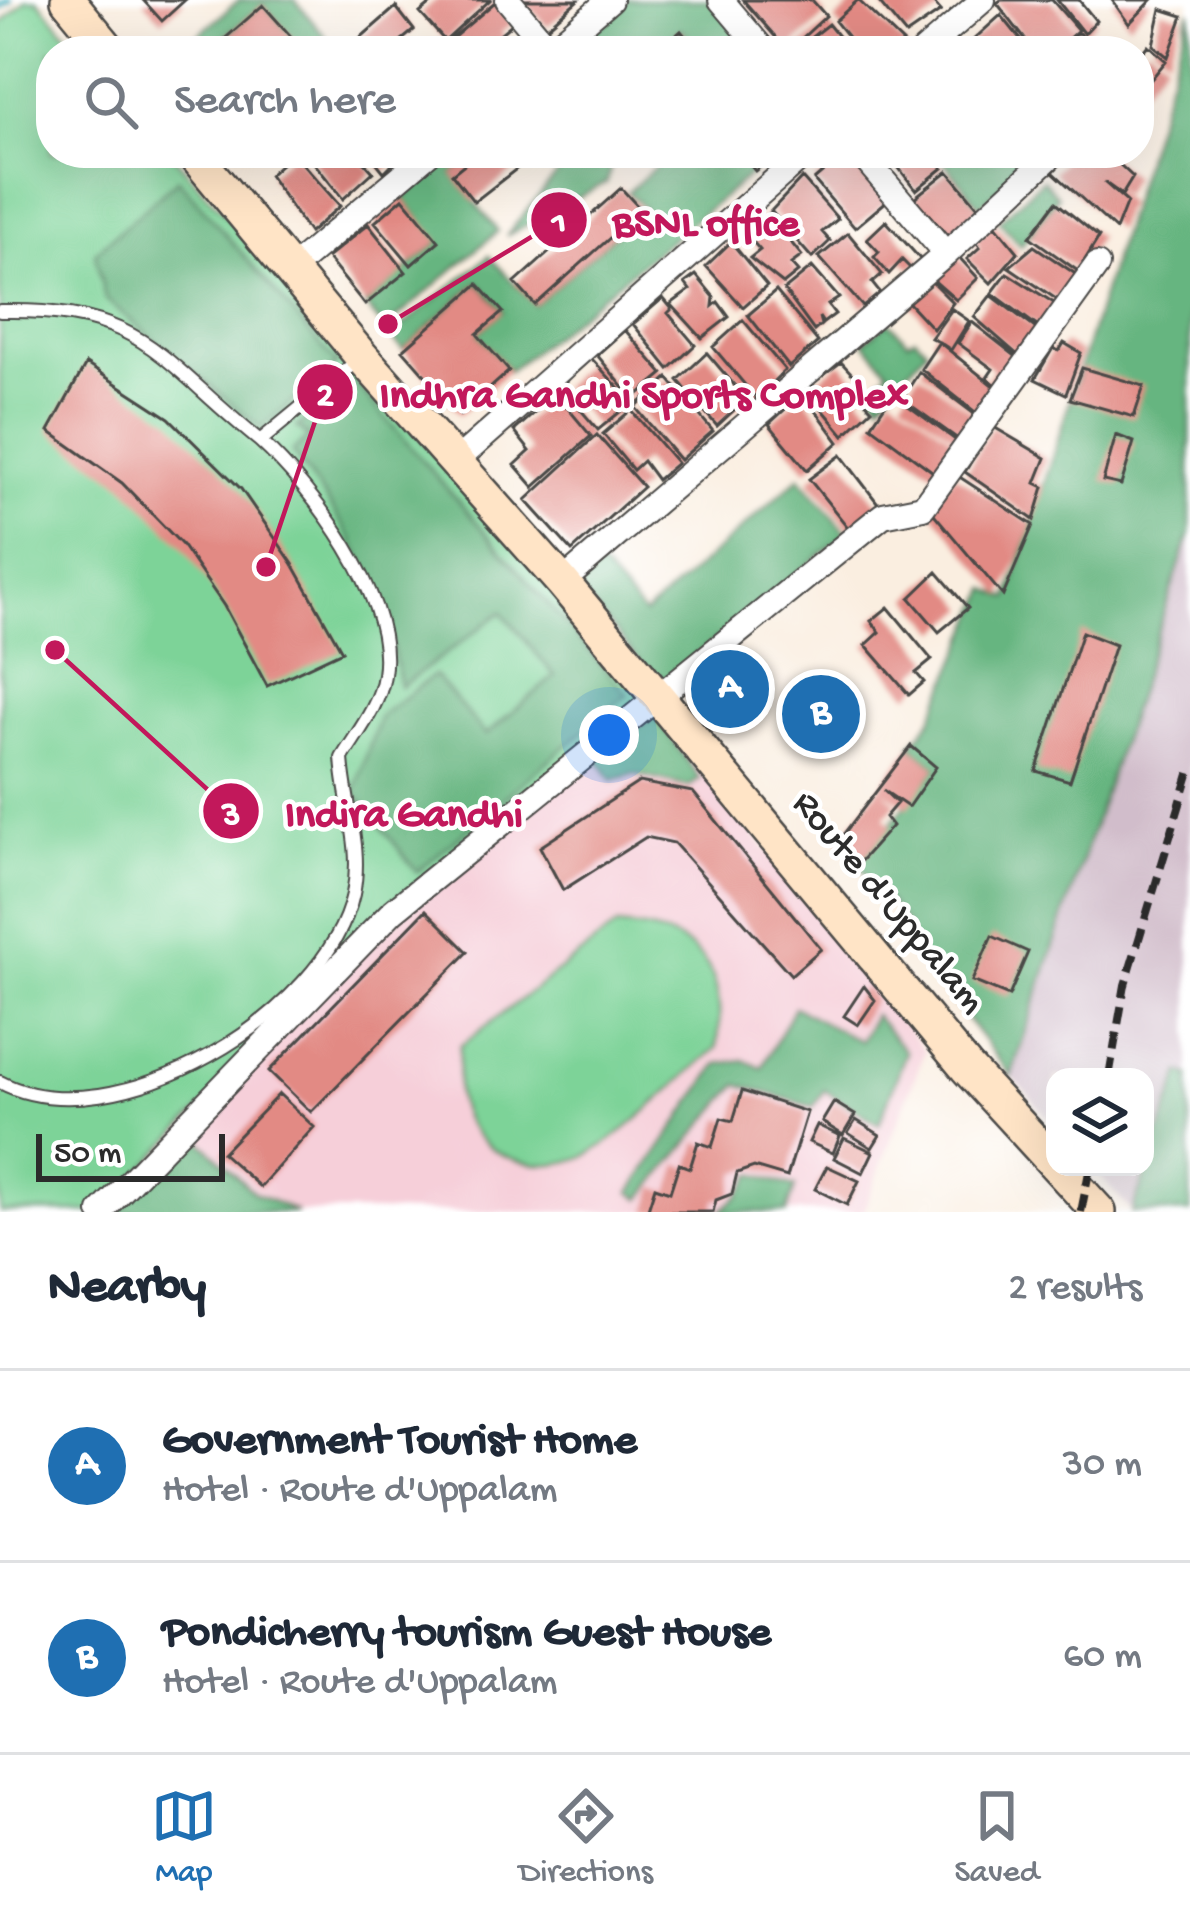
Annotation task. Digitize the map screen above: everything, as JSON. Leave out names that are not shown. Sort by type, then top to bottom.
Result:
[{"type":"main road","points":[[75,8],[98,36]]},
{"type":"main road","name":"Route d'Uppalam","points":[[205,168],[362,357],[562,582],[966,1066],[1099,1212]]},
{"type":"street","points":[[508,0],[538,36]]},
{"type":"street","points":[[568,36],[610,0]]},
{"type":"street","points":[[941,36],[982,0]]},
{"type":"street","points":[[725,2],[752,36]]},
{"type":"street","points":[[289,271],[411,168]]},
{"type":"street","points":[[455,461],[789,168]]},
{"type":"street","points":[[873,168],[946,254]]},
{"type":"street","points":[[562,582],[946,254],[1038,168]]},
{"type":"street","points":[[101,1212],[394,911],[883,515],[923,507],[1097,265]]},
{"type":"lane","points":[[0,311],[64,310],[105,319],[141,336],[305,482],[347,551],[384,641],[384,676],[370,714],[342,758],[358,838],[352,896],[333,944],[272,1014],[202,1063],[98,1096],[24,1095],[0,1082]]},
{"type":"lane","points":[[260,441],[362,357]]},
{"type":"shaded area","points":[[1190,12],[1190,1212],[1132,1212],[1100,1176],[1154,1176],[1154,1068],[1046,1068],[1046,1115],[995,1058],[905,938],[962,769],[1143,168],[1154,168],[1154,132]]},
{"type":"shaded area","points":[[655,708],[925,1051],[863,1212],[101,1212],[241,1066],[527,800]]},
{"type":"green space","points":[[26,0],[38,0],[69,36],[36,36],[36,168],[184,168],[647,697],[393,911],[101,1212],[0,1212],[0,25]]},
{"type":"green space","points":[[239,0],[295,0],[325,36],[291,36],[263,5],[225,36],[197,36]]},
{"type":"green space","points":[[622,0],[716,0],[747,36],[687,36],[681,29],[672,36],[582,36]]},
{"type":"green space","points":[[1190,10],[1190,533],[1011,1076],[905,938],[908,926],[858,864],[936,767],[911,746],[931,720],[988,589],[1009,598],[1141,168],[1154,168],[1154,127]]},
{"type":"green space","points":[[436,168],[460,168],[453,174],[498,231],[384,329],[365,305],[438,242],[403,198]]},
{"type":"green space","points":[[562,168],[610,168],[607,182],[506,236]]},
{"type":"green space","points":[[654,168],[755,171],[509,371],[477,334],[503,311],[478,282],[403,350],[390,336],[489,256],[535,305],[644,209],[628,192]]},
{"type":"green space","points":[[949,168],[1023,168],[980,206]]},
{"type":"green space","points":[[178,179],[337,364],[261,428],[105,299],[95,253]]},
{"type":"green space","points":[[1043,179],[1058,196],[1021,246],[999,221]]},
{"type":"green space","points":[[888,321],[908,341],[915,337],[927,349],[880,402],[870,388],[889,370],[864,342]]},
{"type":"green space","points":[[352,380],[627,694],[417,872],[354,792],[380,716],[434,675],[486,735],[555,676],[502,612],[400,687],[375,588],[349,536],[292,452],[309,437],[297,427]]},
{"type":"green space","points":[[800,477],[847,533],[660,685],[575,585],[598,563],[644,615]]},
{"type":"green space","points":[[655,715],[700,779],[689,787],[634,774],[612,780],[596,757]]},
{"type":"green space","points":[[617,926],[668,935],[702,958],[718,995],[717,1048],[636,1120],[587,1155],[568,1162],[529,1163],[492,1149],[477,1137],[459,1102],[460,1046]]},
{"type":"green space","points":[[794,1007],[860,1041],[874,1015],[906,1052],[879,1124],[824,1090],[813,1107],[738,1084],[641,1199],[631,1192],[718,1064],[744,1060],[762,1068]]},
{"type":"green space","points":[[1181,1073],[1190,1076],[1190,1212],[1132,1212],[1145,1176],[1154,1176],[1154,1150]]},
{"type":"green space","points":[[193,1132],[254,1193],[297,1212],[111,1212]]},
{"type":"green space","points":[[753,1174],[795,1187],[787,1212],[719,1212],[739,1196]]},
{"type":"building","points":[[143,0],[185,0],[162,21]]},
{"type":"building","points":[[436,0],[490,0],[450,36],[441,36],[420,13]]},
{"type":"building","points":[[524,0],[578,0],[547,27]]},
{"type":"building","points":[[743,0],[812,0],[826,16],[804,36],[775,36]]},
{"type":"building","points":[[858,0],[896,36],[847,36],[835,21]]},
{"type":"building","points":[[877,0],[931,0],[941,11],[906,35]]},
{"type":"building","points":[[1052,0],[1078,30],[1071,36],[1022,36],[997,3]]},
{"type":"building","points":[[1057,0],[1079,0],[1096,21],[1084,34]]},
{"type":"building","points":[[1112,0],[1152,0],[1129,24]]},
{"type":"building","points":[[495,2],[512,24],[501,33],[504,36],[455,36]]},
{"type":"building","points":[[263,5],[291,36],[228,36]]},
{"type":"building","points":[[396,7],[414,30],[407,36],[363,36]]},
{"type":"building","points":[[1161,9],[1183,16],[1168,57],[1154,40]]},
{"type":"building","points":[[1001,15],[1018,36],[978,36]]},
{"type":"building","points":[[828,24],[838,36],[813,36]]},
{"type":"building","points":[[1154,50],[1166,61],[1154,76]]},
{"type":"building","points":[[277,168],[306,168],[340,206],[309,233],[269,175]]},
{"type":"building","points":[[318,168],[369,168],[373,172],[343,199]]},
{"type":"building","points":[[459,168],[518,168],[474,202],[452,174]]},
{"type":"building","points":[[828,168],[859,168],[888,200],[855,228],[814,180]]},
{"type":"building","points":[[899,168],[943,168],[916,190]]},
{"type":"building","points":[[1057,168],[1123,168],[1133,177],[1122,195],[1104,182],[1127,202],[1116,230],[1053,172]]},
{"type":"building","points":[[948,171],[979,208],[949,237],[914,198]]},
{"type":"building","points":[[802,178],[838,219],[822,232],[830,241],[812,258],[771,211]]},
{"type":"building","points":[[621,188],[641,210],[535,305],[515,283]]},
{"type":"building","points":[[403,198],[439,241],[411,265],[375,222]]},
{"type":"building","points":[[1056,202],[1099,237],[1078,271],[1030,237]]},
{"type":"building","points":[[768,214],[802,256],[791,264],[798,272],[783,284],[750,258],[760,250],[747,235]]},
{"type":"building","points":[[886,221],[921,260],[911,269],[902,260],[889,274],[874,257],[879,252],[867,239]]},
{"type":"building","points":[[994,223],[1018,252],[991,283],[967,259],[980,247],[975,240]]},
{"type":"building","points":[[368,224],[406,272],[365,305],[327,258]]},
{"type":"building","points":[[848,233],[882,274],[872,283],[880,293],[863,307],[819,257]]},
{"type":"building","points":[[731,242],[767,286],[743,307],[706,266]]},
{"type":"building","points":[[1034,246],[1077,275],[1059,301],[1009,267]]},
{"type":"building","points":[[957,255],[978,278],[956,300],[932,279]]},
{"type":"building","points":[[812,267],[839,298],[828,305],[835,314],[823,323],[819,317],[821,325],[814,331],[784,290]]},
{"type":"building","points":[[1007,273],[1057,305],[1041,329],[992,293]]},
{"type":"building","points":[[696,275],[714,297],[713,306],[718,302],[729,317],[702,338],[671,304],[690,290],[685,283]]},
{"type":"building","points":[[930,280],[953,303],[933,329],[908,302]]},
{"type":"building","points":[[478,284],[503,312],[477,334],[509,371],[460,415],[403,350]]},
{"type":"building","points":[[776,291],[818,342],[789,367],[748,315]]},
{"type":"building","points":[[991,295],[1039,331],[1020,357],[974,317]]},
{"type":"building","points":[[663,298],[672,309],[668,313],[695,345],[669,369],[633,324]]},
{"type":"building","points":[[952,309],[969,321],[951,350],[931,338]]},
{"type":"building","points":[[743,320],[785,370],[756,398],[713,347]]},
{"type":"building","points":[[972,322],[1018,358],[999,387],[987,378],[993,369],[958,343]]},
{"type":"building","points":[[625,330],[663,374],[633,399],[597,355]]},
{"type":"building","points":[[939,342],[996,388],[979,415],[921,369]]},
{"type":"building","points":[[1064,343],[1081,353],[1066,394],[1035,379],[1053,348],[1059,351]]},
{"type":"building","points":[[707,353],[746,399],[717,426],[678,380]]},
{"type":"building","points":[[591,358],[632,402],[598,430],[561,387]]},
{"type":"building","points":[[841,362],[866,389],[859,395],[872,409],[844,435],[820,406],[826,400],[812,384]]},
{"type":"building","points":[[86,364],[169,418],[241,489],[293,564],[342,651],[267,686],[224,606],[182,545],[122,483],[49,431]]},
{"type":"building","points":[[1082,368],[1144,386],[1134,417],[1070,399]]},
{"type":"building","points":[[919,372],[977,416],[962,442],[902,399]]},
{"type":"building","points":[[668,378],[713,431],[680,460],[635,407]]},
{"type":"building","points":[[803,393],[839,442],[807,470],[769,424]]},
{"type":"building","points":[[556,394],[591,436],[534,487],[515,465],[530,451],[514,431]]},
{"type":"building","points":[[892,394],[961,444],[940,477],[871,426]]},
{"type":"building","points":[[631,410],[677,463],[657,480],[643,461],[633,470],[603,434]]},
{"type":"building","points":[[992,426],[1046,458],[1036,483],[1044,487],[1034,520],[965,472]]},
{"type":"building","points":[[597,435],[643,487],[572,551],[526,500]]},
{"type":"building","points":[[1116,435],[1134,442],[1121,485],[1103,481]]},
{"type":"building","points":[[841,455],[880,506],[850,530],[809,479]]},
{"type":"building","points":[[955,474],[1033,525],[1003,596],[929,508]]},
{"type":"building","points":[[937,572],[968,608],[939,632],[910,598]]},
{"type":"building","points":[[888,607],[932,660],[916,673],[924,682],[909,695],[866,645],[880,632],[871,621]]},
{"type":"building","points":[[1082,632],[1115,645],[1070,781],[1036,771]]},
{"type":"building","points":[[911,746],[936,767],[908,807],[883,790],[897,803],[885,817],[892,826],[858,864],[839,840]]},
{"type":"building","points":[[639,782],[693,792],[821,949],[791,975],[674,843],[646,837],[563,890],[540,847]]},
{"type":"building","points":[[426,910],[468,952],[311,1112],[269,1071]]},
{"type":"building","points":[[992,936],[1028,952],[1009,996],[972,981]]},
{"type":"building","points":[[864,986],[875,1000],[858,1025],[844,1016]]},
{"type":"building","points":[[742,1091],[807,1112],[787,1177],[754,1167],[737,1173],[732,1194],[716,1200],[713,1212],[647,1212],[655,1187],[670,1192],[679,1164],[690,1168],[698,1142],[712,1147],[721,1118],[733,1121]]},
{"type":"building","points":[[279,1094],[314,1127],[260,1187],[222,1153]]},
{"type":"building","points":[[834,1102],[855,1115],[843,1135],[822,1122]]},
{"type":"building","points":[[856,1120],[880,1135],[872,1148],[848,1133]]},
{"type":"building","points":[[817,1125],[840,1136],[833,1153],[809,1142]]},
{"type":"building","points":[[844,1138],[873,1152],[863,1173],[834,1158]]},
{"type":"building","points":[[827,1166],[859,1181],[847,1205],[815,1189]]},
{"type":"waterway","points":[[0,7],[9,0]]},
{"type":"railway","points":[[1111,1068],[1125,985],[1190,771]]},
{"type":"railway","points":[[1081,1212],[1088,1176]]},
{"type":"place","name":"BSNL office","points":[[388,324]]},
{"type":"place","name":"Indhra Gandhi Sports Complex","points":[[266,567]]},
{"type":"place","name":"Indira Gandhi","points":[[55,650]]},
{"type":"place","name":"Government Tourist Home","points":[[730,689]]},
{"type":"place","name":"Pondicherry tourism Guest House","points":[[821,714]]}]
